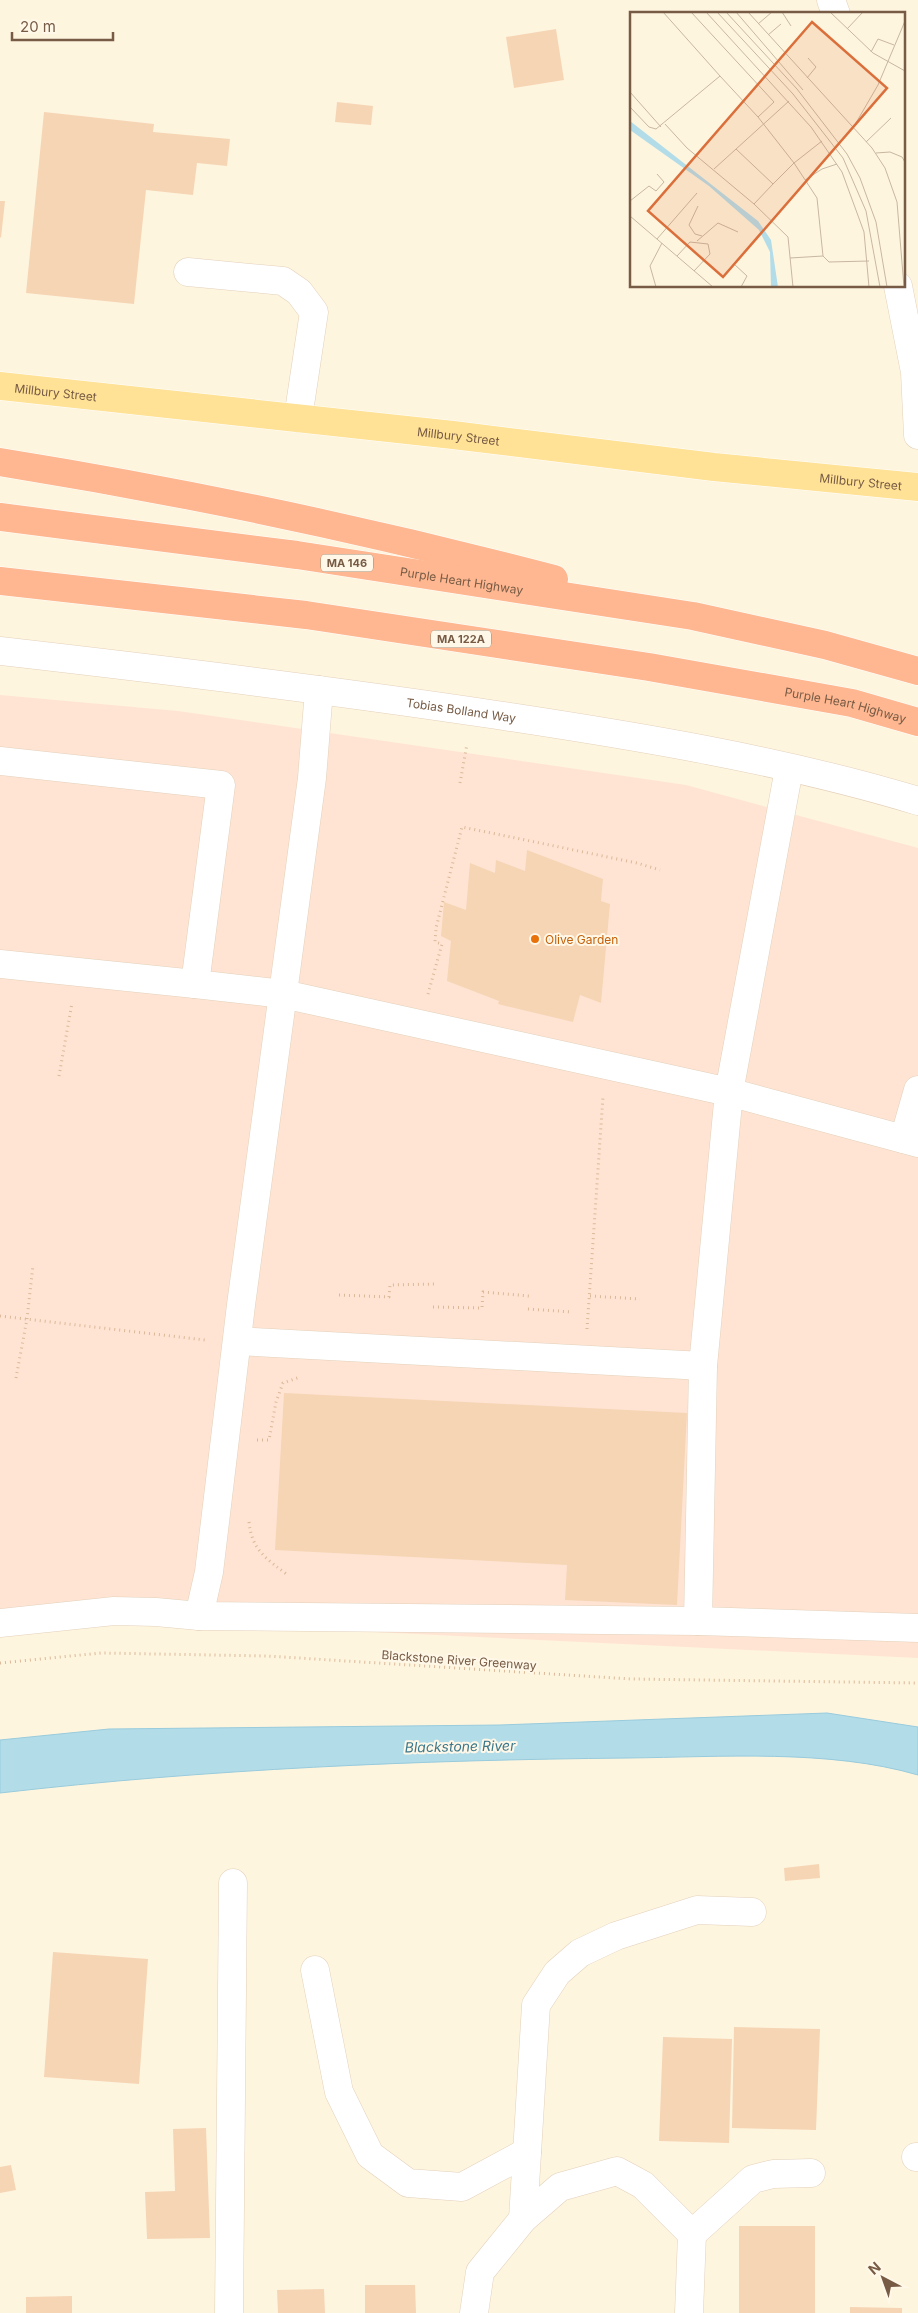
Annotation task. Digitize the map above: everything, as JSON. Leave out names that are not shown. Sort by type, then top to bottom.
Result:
[{"type":"highway","points":[[0,462],[135,484],[274,512],[510,568],[693,616]]},
{"type":"highway","name":"Purple Heart Highway","points":[[0,517],[297,555],[693,616],[824,645],[918,671]]},
{"type":"highway","name":"Purple Heart Highway","points":[[0,581],[306,615],[649,667],[852,703],[918,722]]},
{"type":"main road","name":"Millbury Street","points":[[0,386],[298,418],[714,467],[918,487]]},
{"type":"street","points":[[831,0],[835,12]]},
{"type":"street","points":[[188,272],[283,282],[299,292],[314,312],[298,418]]},
{"type":"street","points":[[898,288],[915,372],[918,435]]},
{"type":"street","name":"Tobias Bolland Way","points":[[0,651],[319,690],[630,735],[789,769],[918,801]]},
{"type":"street","points":[[199,1616],[209,1572],[225,1340],[283,994],[312,778],[319,690]]},
{"type":"street","points":[[0,761],[221,785],[195,984]]},
{"type":"street","points":[[698,1621],[703,1366],[729,1092],[789,769]]},
{"type":"street","points":[[0,964],[283,994],[729,1092],[911,1141],[918,1090]]},
{"type":"street","points":[[225,1340],[703,1366]]},
{"type":"street","points":[[0,1624],[114,1611],[199,1616],[698,1621],[918,1628]]},
{"type":"street","points":[[229,2313],[233,1884]]},
{"type":"street","points":[[523,2219],[536,2005],[557,1972],[580,1953],[609,1940],[697,1910],[752,1912]]},
{"type":"street","points":[[315,1970],[339,2092],[370,2155],[408,2183],[462,2187],[527,2152]]},
{"type":"street","points":[[474,2313],[480,2272],[523,2219],[560,2187],[617,2170],[643,2185],[692,2234]]},
{"type":"street","points":[[689,2313],[692,2234],[753,2179],[773,2174],[811,2173]]},
{"type":"path","points":[[460,783],[467,744]]},
{"type":"path","points":[[435,999],[427,997],[442,944],[435,942],[436,928],[462,828],[660,870]]},
{"type":"path","points":[[59,1076],[71,1011]]},
{"type":"path","points":[[581,1328],[587,1329],[603,1090]]},
{"type":"path","points":[[16,1378],[27,1319],[33,1264]]},
{"type":"path","points":[[339,1295],[389,1297],[390,1285],[435,1284]]},
{"type":"path","points":[[434,1307],[482,1308],[483,1292],[528,1296]]},
{"type":"path","points":[[590,1296],[640,1299]]},
{"type":"path","points":[[528,1309],[572,1312]]},
{"type":"path","points":[[0,1316],[225,1340]]},
{"type":"path","points":[[253,1449],[254,1440],[268,1440],[276,1402],[283,1383],[306,1375]]},
{"type":"path","points":[[249,1520],[250,1537],[258,1551],[289,1576]]},
{"type":"path","name":"Blackstone River Greenway","points":[[0,1663],[101,1654],[257,1656],[632,1679],[918,1683]]},
{"type":"shaded area","points":[[0,695],[178,711],[686,785],[918,848],[918,1658],[143,1621],[0,1633]]},
{"type":"water","name":"Blackstone River","points":[[827,1713],[918,1727],[918,1775],[848,1761],[774,1756],[549,1759],[314,1767],[157,1778],[0,1793],[0,1740],[109,1729],[500,1725]]},
{"type":"building","points":[[556,29],[564,80],[514,88],[506,37]]},
{"type":"building","points":[[337,102],[373,106],[371,125],[335,122]]},
{"type":"building","points":[[44,112],[154,124],[153,132],[230,139],[227,166],[197,163],[193,195],[146,190],[134,304],[26,293]]},
{"type":"building","points":[[0,201],[5,201],[1,238],[0,237]]},
{"type":"building","points":[[527,850],[603,879],[601,901],[610,904],[601,1003],[580,995],[573,1022],[498,1004],[499,1001],[447,981],[451,941],[441,936],[444,902],[466,910],[470,863],[495,873],[496,860],[525,871]]},
{"type":"building","points":[[284,1393],[687,1413],[677,1605],[565,1600],[567,1565],[275,1550]]},
{"type":"building","points":[[819,1864],[820,1878],[785,1881],[784,1868]]},
{"type":"building","points":[[53,1952],[148,1959],[139,2084],[44,2077]]},
{"type":"building","points":[[734,2027],[820,2029],[816,2130],[732,2128]]},
{"type":"building","points":[[663,2037],[732,2039],[729,2143],[659,2141]]},
{"type":"building","points":[[206,2128],[210,2238],[147,2239],[145,2192],[175,2191],[173,2129]]},
{"type":"building","points":[[11,2165],[16,2190],[0,2193],[0,2167]]},
{"type":"building","points":[[739,2226],[815,2226],[815,2313],[739,2313]]},
{"type":"building","points":[[365,2285],[415,2285],[416,2313],[365,2313]]},
{"type":"building","points":[[324,2289],[325,2313],[278,2313],[277,2290]]},
{"type":"building","points":[[72,2296],[72,2313],[26,2313],[26,2297]]},
{"type":"building","points":[[850,2307],[902,2308],[902,2313],[850,2313]]},
{"type":"place","name":"Olive Garden","points":[[535,939]]}]
